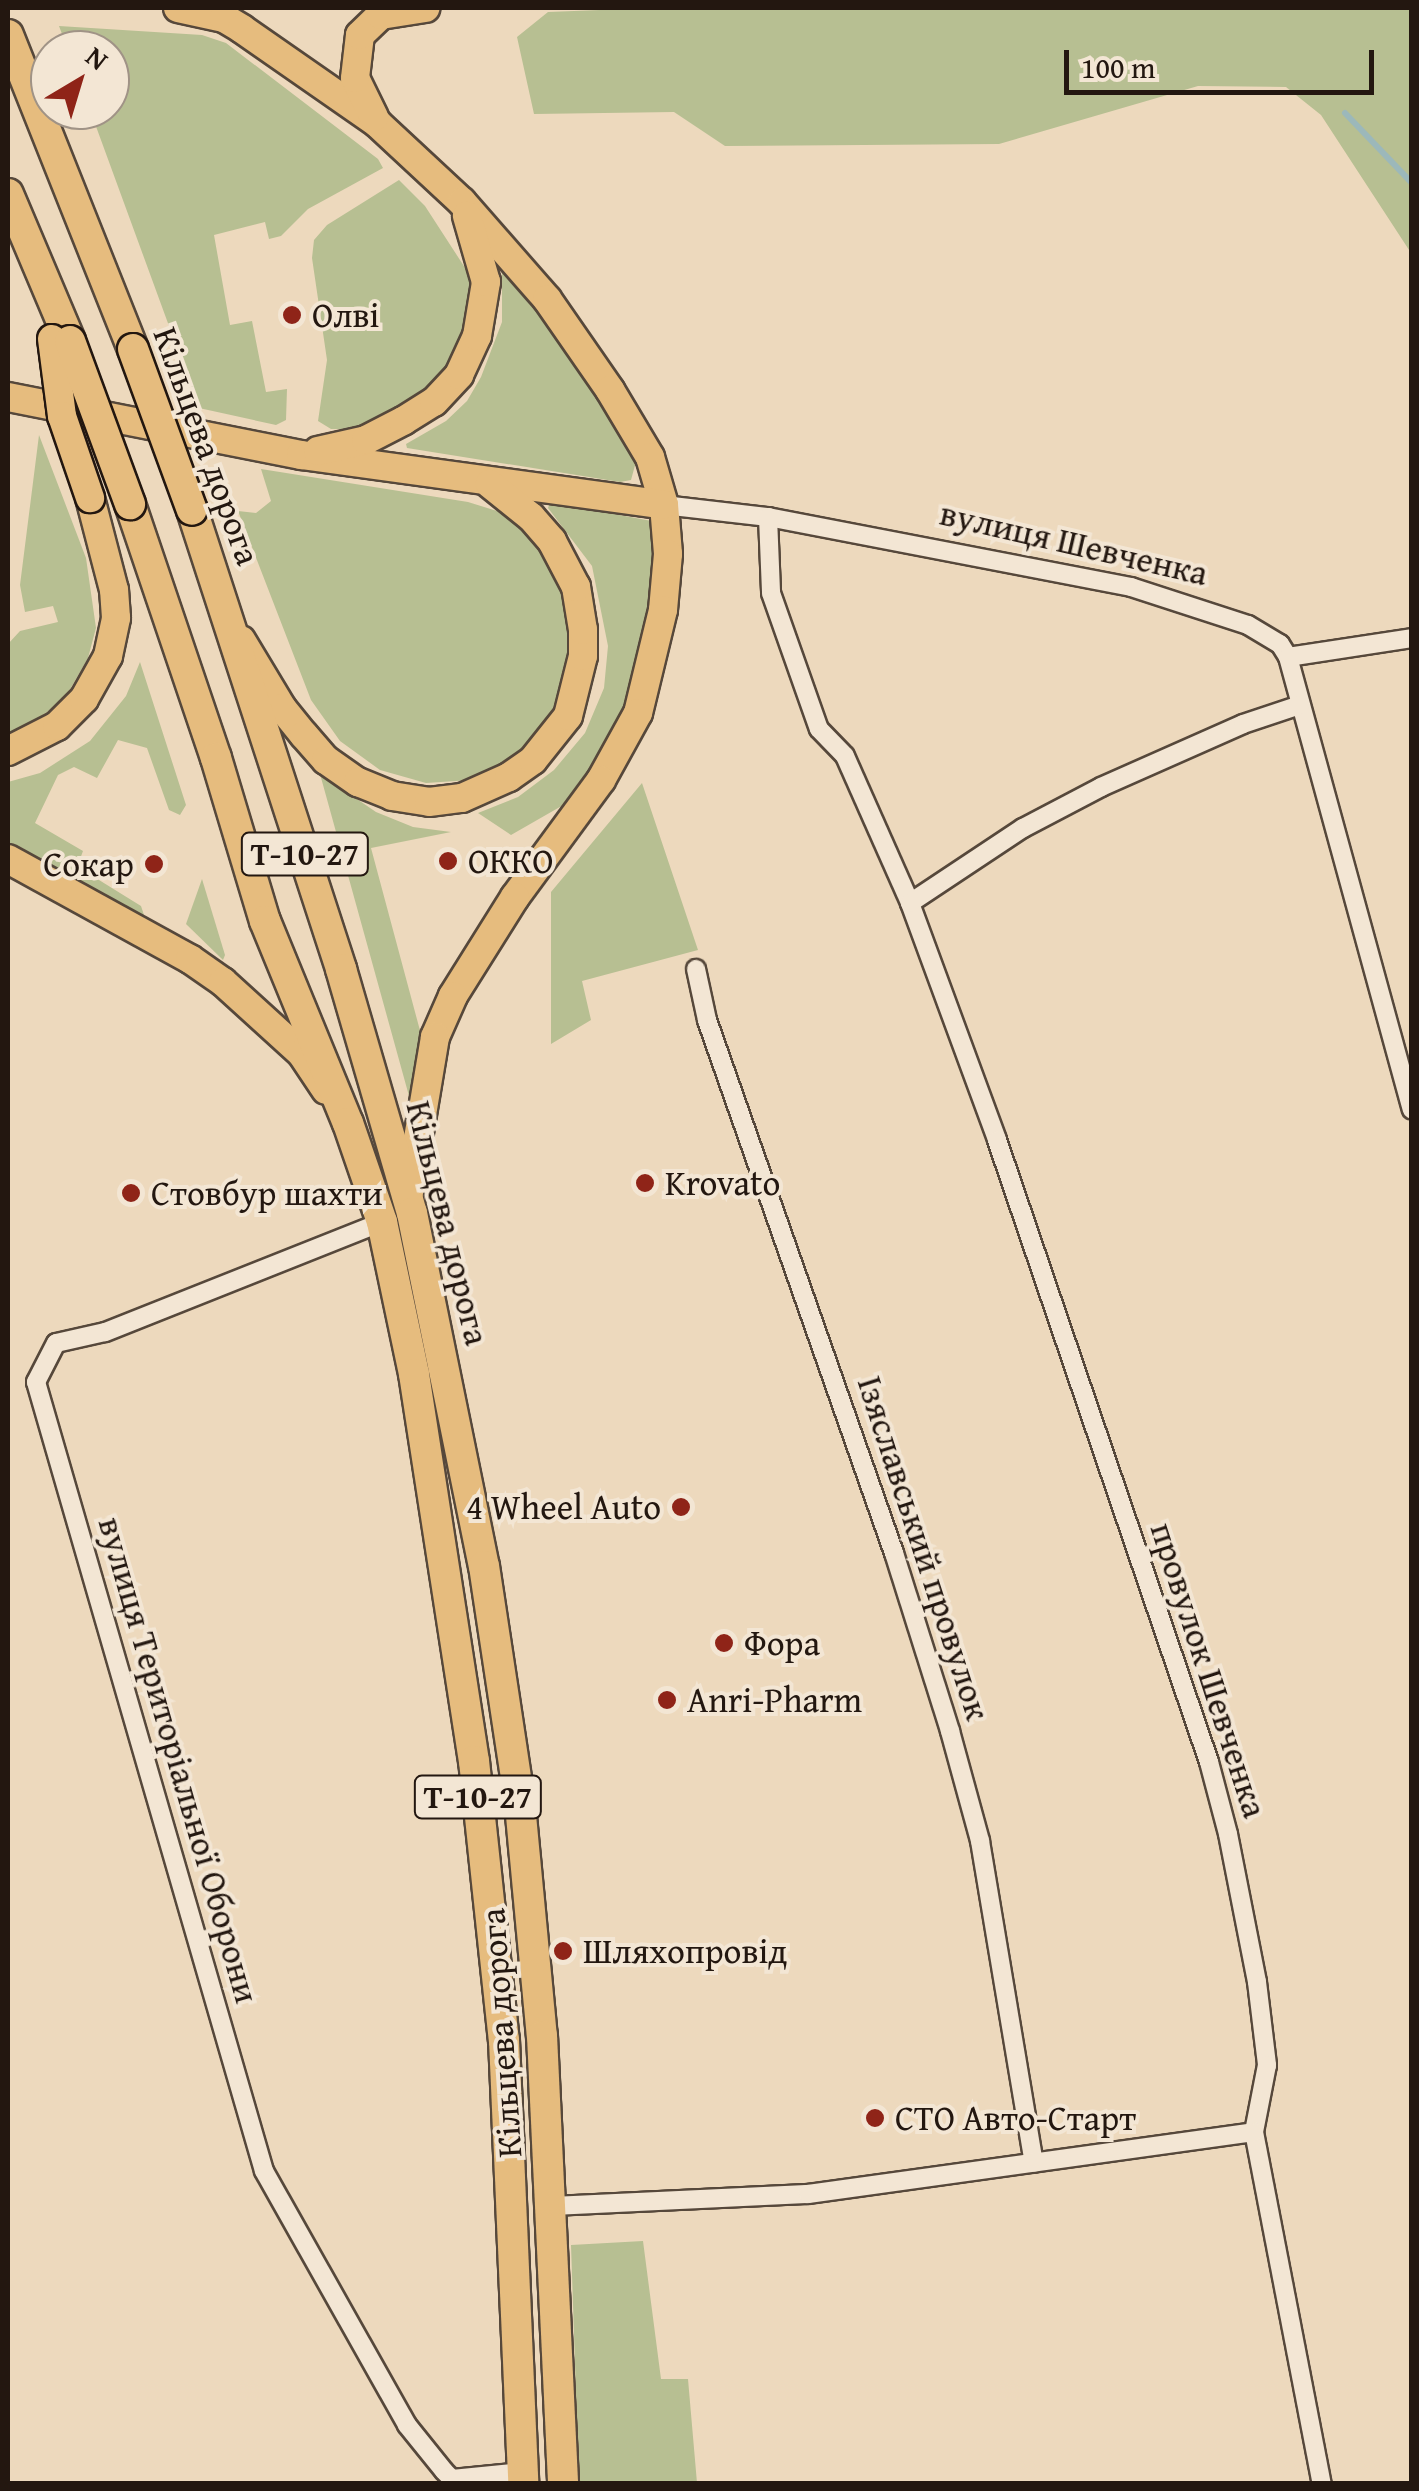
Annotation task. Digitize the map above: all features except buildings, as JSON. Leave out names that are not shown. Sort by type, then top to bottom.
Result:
[{"type":"highway","name":"Кільцева дорога","points":[[8,35],[133,349],[232,625],[408,1200],[484,1566],[520,1804],[542,2036],[563,2484]]},
{"type":"highway","name":"Кільцева дорога","points":[[8,194],[52,297],[61,340],[130,504],[216,758],[265,921],[348,1123],[382,1222],[436,1501],[474,1760],[504,2040],[523,2478]]},
{"type":"main road","points":[[178,8],[233,23],[377,123],[462,202],[547,299],[610,390],[650,457],[664,505],[668,554],[663,610],[638,713],[601,780],[514,896],[453,996],[432,1053],[408,1200]]},
{"type":"main road","points":[[377,123],[355,78],[360,35],[381,15],[425,8]]},
{"type":"main road","points":[[302,455],[366,440],[423,410],[459,375],[477,336],[486,282],[462,202]]},
{"type":"main road","points":[[8,751],[58,726],[84,699],[108,656],[116,618],[114,590],[90,498],[62,416],[61,340]]},
{"type":"main road","name":"вулиця Шевченка","points":[[8,396],[302,455],[490,484],[664,505]]},
{"type":"main road","points":[[232,625],[282,708],[326,760],[358,782],[392,796],[429,802],[462,798],[509,777],[533,760],[568,716],[583,656],[583,630],[576,587],[552,542],[531,517],[490,484]]},
{"type":"main road","points":[[8,859],[190,959],[223,982],[302,1054],[348,1123]]},
{"type":"street","name":"вулиця Шевченка","points":[[664,505],[768,517],[1131,587],[1248,625],[1280,644],[1288,657]]},
{"type":"street","name":"провулок Шевченка","points":[[768,517],[771,593],[813,712],[820,729],[845,756],[910,903],[997,1140],[1209,1762],[1256,1982],[1266,2065],[1254,2132],[1322,2484]]},
{"type":"street","points":[[1412,638],[1288,657],[1412,1110]]},
{"type":"street","points":[[910,903],[1006,839],[1101,787],[1243,724],[1300,706]]},
{"type":"street","name":"Ізяславський провулок","points":[[696,969],[713,1037],[882,1519],[950,1731],[980,1841],[1034,2162]]},
{"type":"street","name":"вулиця Територіальної Оборони","points":[[382,1222],[105,1332],[56,1343],[36,1382],[264,2171],[407,2425],[452,2479],[465,2481],[489,2472],[523,2478]]},
{"type":"street","points":[[551,2206],[808,2194],[1254,2132]]},
{"type":"green space","points":[[651,8],[1411,8],[1411,253],[1321,115],[1286,87],[1198,86],[999,144],[725,146],[674,112],[534,114],[517,37],[548,12]]},
{"type":"green space","points":[[59,26],[123,30],[60,30]]},
{"type":"green space","points":[[130,30],[202,35],[226,43],[378,159],[383,168],[308,209],[281,236],[269,239],[265,222],[214,235],[230,325],[252,321],[266,392],[287,389],[286,420],[276,425],[199,408],[97,130],[130,130]]},
{"type":"green space","points":[[399,180],[425,206],[471,277],[465,334],[440,379],[399,413],[353,429],[331,429],[318,421],[327,360],[312,258],[314,240],[327,225]]},
{"type":"green space","points":[[502,261],[596,389],[637,458],[631,480],[620,482],[407,448],[406,444],[446,421],[467,401],[481,377],[502,322]]},
{"type":"green space","points":[[39,435],[86,558],[96,628],[88,658],[65,698],[29,726],[8,734],[8,644],[20,631],[58,622],[53,606],[25,612],[20,585]]},
{"type":"green space","points":[[261,469],[468,502],[497,511],[523,526],[548,554],[566,586],[572,661],[564,694],[543,730],[512,760],[471,780],[426,783],[380,770],[340,741],[311,700],[238,511],[256,513],[271,501]]},
{"type":"green space","points":[[550,502],[657,522],[658,590],[628,717],[579,796],[511,835],[478,813],[518,797],[554,770],[585,733],[604,688],[608,646],[592,566],[548,508]]},
{"type":"green space","points":[[140,662],[186,805],[180,815],[169,810],[147,748],[118,740],[97,778],[74,767],[58,775],[35,823],[83,851],[80,859],[98,871],[99,880],[141,906],[144,915],[132,914],[8,844],[8,782],[40,773],[90,741],[126,696]]},
{"type":"green space","points":[[320,774],[376,812],[413,827],[451,832],[371,848],[422,1038],[409,1096]]},
{"type":"green space","points":[[642,783],[698,950],[582,981],[591,1020],[551,1044],[551,892]]},
{"type":"green space","points":[[202,879],[225,955],[223,960],[186,924]]},
{"type":"green space","points":[[643,2241],[661,2379],[688,2379],[697,2483],[579,2483],[571,2245]]},
{"type":"waterway","points":[[1345,113],[1412,183]]},
{"type":"place","name":"Олві","points":[[292,315]]},
{"type":"place","name":"ОККО","points":[[448,861]]},
{"type":"place","name":"Сокар","points":[[154,864]]},
{"type":"place","name":"Krovato","points":[[645,1183]]},
{"type":"place","name":"Стовбур шахти","points":[[131,1193]]},
{"type":"place","name":"4 Wheel Auto","points":[[681,1507]]},
{"type":"place","name":"Фора","points":[[724,1643]]},
{"type":"place","name":"Anri-Pharm","points":[[667,1700]]},
{"type":"place","name":"Шляхопровід","points":[[563,1951]]},
{"type":"place","name":"СТО Авто-Старт","points":[[875,2118]]}]
